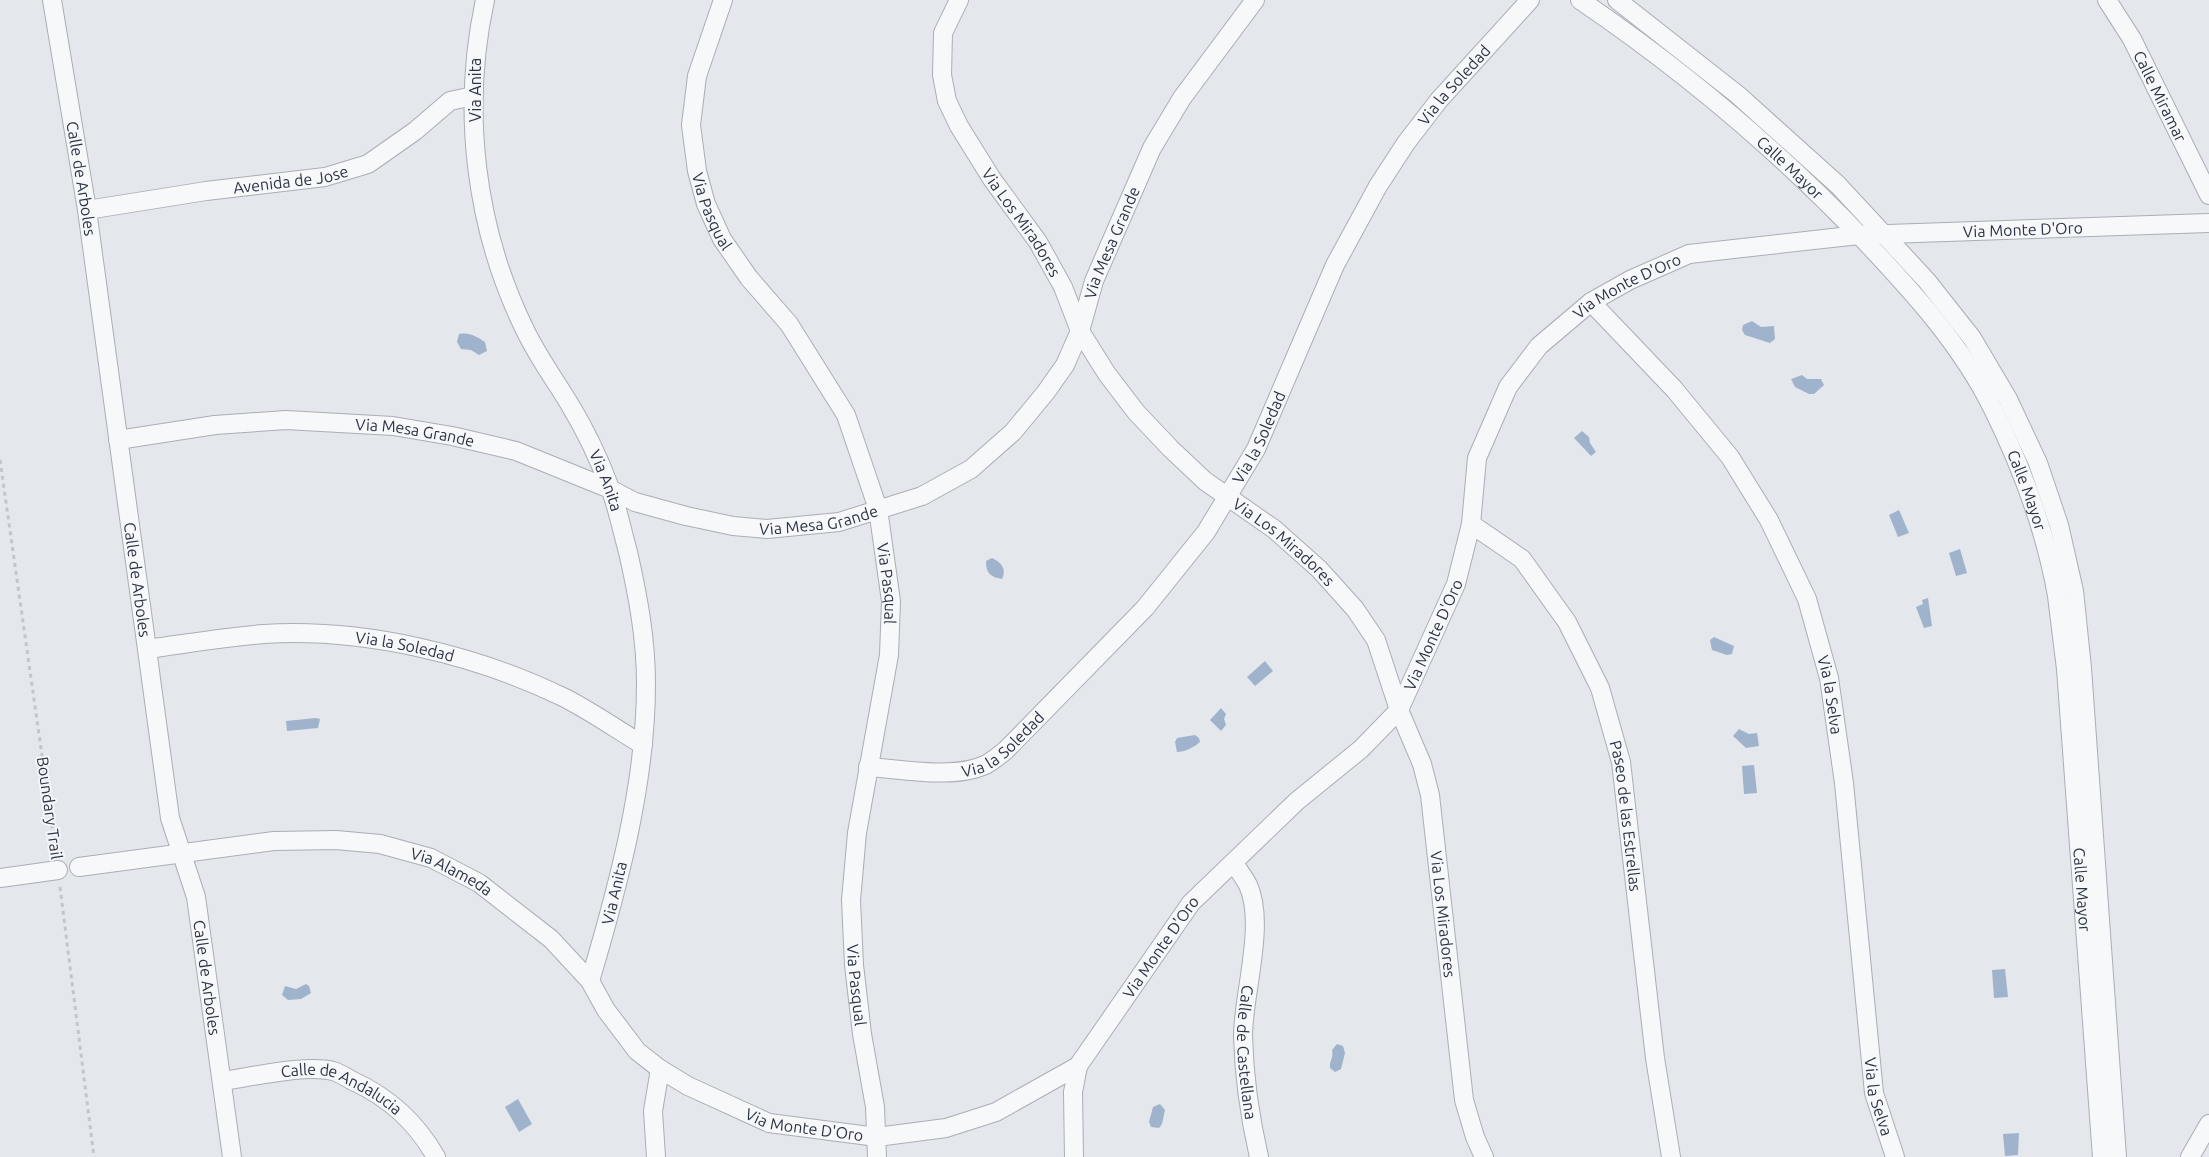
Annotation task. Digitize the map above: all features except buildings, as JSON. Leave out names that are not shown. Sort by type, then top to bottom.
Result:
[{"type":"street","name":"Calle de Arboles","points":[[52,0],[87,210],[170,818],[196,897],[223,1081],[232,1157]]},
{"type":"street","name":"Via Anita","points":[[485,0],[476,40],[473,96],[477,166],[485,217],[504,284],[543,364],[587,435],[610,489],[636,586],[642,625],[646,683],[644,745],[622,860],[590,981]]},
{"type":"street","name":"Via Pasqual","points":[[723,0],[697,76],[692,125],[697,171],[706,204],[722,239],[749,278],[789,324],[846,415],[878,509],[891,602],[890,646],[857,833],[851,900],[854,965],[862,1034],[875,1107],[877,1157]]},
{"type":"street","name":"Via Los Miradores","points":[[958,0],[943,33],[942,75],[947,100],[959,126],[992,179],[1038,242],[1063,288],[1080,331],[1107,374],[1136,412],[1205,482],[1274,529],[1319,569],[1355,609],[1376,640],[1399,710],[1422,764],[1430,795],[1464,1100],[1475,1137],[1484,1157]]},
{"type":"street","name":"Via Mesa Grande","points":[[118,440],[215,425],[286,420],[393,426],[452,436],[516,451],[610,489],[635,502],[733,526],[767,530],[839,522],[922,496],[971,469],[1013,432],[1056,378],[1065,364],[1080,331],[1094,281],[1152,148],[1182,98],[1255,0]]},
{"type":"street","name":"Via la Soledad","points":[[868,767],[943,772],[970,769],[987,764],[1006,750],[1145,608],[1206,532],[1256,449],[1334,265],[1378,186],[1406,143],[1439,100],[1530,0]]},
{"type":"street","name":"Calle Mayor","points":[[1580,0],[1616,24],[1727,110],[1822,196],[1919,299],[1956,347],[1992,407],[2020,470],[2042,532],[2074,669],[2117,1157]]},
{"type":"street","name":"Calle Mayor","points":[[1618,0],[1784,134],[1838,185],[1927,281],[1972,338],[2008,399],[2038,463],[2059,526],[2074,591],[2074,669],[2102,1157]]},
{"type":"street","name":"Calle Miramar","points":[[2107,0],[2132,39],[2209,195]]},
{"type":"street","name":"Avenida de Jose","points":[[87,210],[206,191],[287,183],[342,172],[368,164],[415,131],[450,101],[473,96]]},
{"type":"street","name":"Via Monte D'Oro","points":[[660,1069],[688,1086],[769,1123],[877,1137],[946,1128],[996,1112],[1078,1066],[1191,903],[1297,801],[1361,749],[1399,710],[1456,584],[1471,524],[1477,458],[1508,387],[1539,346],[1591,302],[1630,280],[1690,254],[1859,235],[2209,223]]},
{"type":"street","name":"Via la Selva","points":[[1591,302],[1674,389],[1730,456],[1769,520],[1808,599],[1829,678],[1842,773],[1874,1093],[1896,1157]]},
{"type":"street","name":"Paseo de las Estrellas","points":[[1471,524],[1522,560],[1567,622],[1600,688],[1620,762],[1655,1058],[1670,1157]]},
{"type":"street","name":"Via la Soledad","points":[[147,650],[263,634],[327,634],[400,644],[486,666],[522,680],[566,699],[644,745]]},
{"type":"street","name":"Via Alameda","points":[[79,867],[274,841],[336,840],[380,844],[430,858],[479,883],[524,916],[551,939],[590,981],[606,1010],[637,1051],[660,1069]]},
{"type":"street","name":"Calle de Castellana","points":[[1234,863],[1248,886],[1253,912],[1254,946],[1243,1035],[1253,1132],[1259,1157]]},
{"type":"street","points":[[0,878],[58,870]]},
{"type":"street","points":[[1074,1157],[1073,1092],[1078,1066]]},
{"type":"street","points":[[656,1157],[653,1111],[660,1069]]},
{"type":"street","name":"Calle de Andalucia","points":[[223,1081],[300,1070],[332,1071],[366,1087],[396,1106],[422,1133],[436,1157]]},
{"type":"street","points":[[2190,1157],[2209,1124]]},
{"type":"path","name":"Boundary Trail","points":[[0,460],[58,870],[94,1157]]},
{"type":"water","points":[[1752,321],[1761,327],[1774,326],[1775,339],[1770,343],[1745,335],[1742,330],[1743,325]]},
{"type":"water","points":[[459,334],[470,334],[479,338],[485,342],[487,351],[479,355],[471,350],[461,349],[457,342]]},
{"type":"water","points":[[1802,375],[1807,379],[1821,379],[1824,385],[1814,394],[1809,394],[1795,387],[1791,379]]},
{"type":"water","points":[[1582,431],[1589,437],[1590,443],[1596,452],[1591,456],[1574,438]]},
{"type":"water","points":[[1899,510],[1909,533],[1898,537],[1889,515]]},
{"type":"water","points":[[1960,549],[1967,573],[1956,576],[1949,553]]},
{"type":"water","points":[[992,558],[1002,566],[1004,572],[1002,579],[992,576],[988,572],[986,561]]},
{"type":"water","points":[[1928,598],[1932,626],[1924,628],[1916,607],[1923,604],[1922,600]]},
{"type":"water","points":[[1714,637],[1734,646],[1732,654],[1727,655],[1712,650],[1710,640]]},
{"type":"water","points":[[1265,661],[1273,671],[1255,686],[1247,677]]},
{"type":"water","points":[[1221,708],[1226,714],[1224,719],[1226,725],[1221,731],[1210,720]]},
{"type":"water","points":[[320,719],[318,728],[287,731],[286,721]]},
{"type":"water","points":[[1739,729],[1749,734],[1757,733],[1759,746],[1746,748],[1733,736]]},
{"type":"water","points":[[1195,735],[1199,738],[1200,742],[1189,749],[1177,752],[1175,742],[1177,738]]},
{"type":"water","points":[[1754,765],[1757,793],[1744,794],[1742,766]]},
{"type":"water","points":[[2005,969],[2008,997],[1994,998],[1992,970]]},
{"type":"water","points":[[306,984],[309,986],[311,993],[301,999],[288,1000],[282,995],[285,986],[296,989]]},
{"type":"water","points":[[1337,1044],[1343,1046],[1345,1053],[1341,1069],[1335,1072],[1330,1066],[1332,1050]]},
{"type":"water","points":[[518,1099],[532,1124],[519,1132],[505,1107]]},
{"type":"water","points":[[1160,1104],[1165,1110],[1162,1124],[1159,1128],[1151,1127],[1149,1122],[1153,1107]]},
{"type":"water","points":[[2019,1133],[2018,1155],[2005,1156],[2003,1134]]}]
